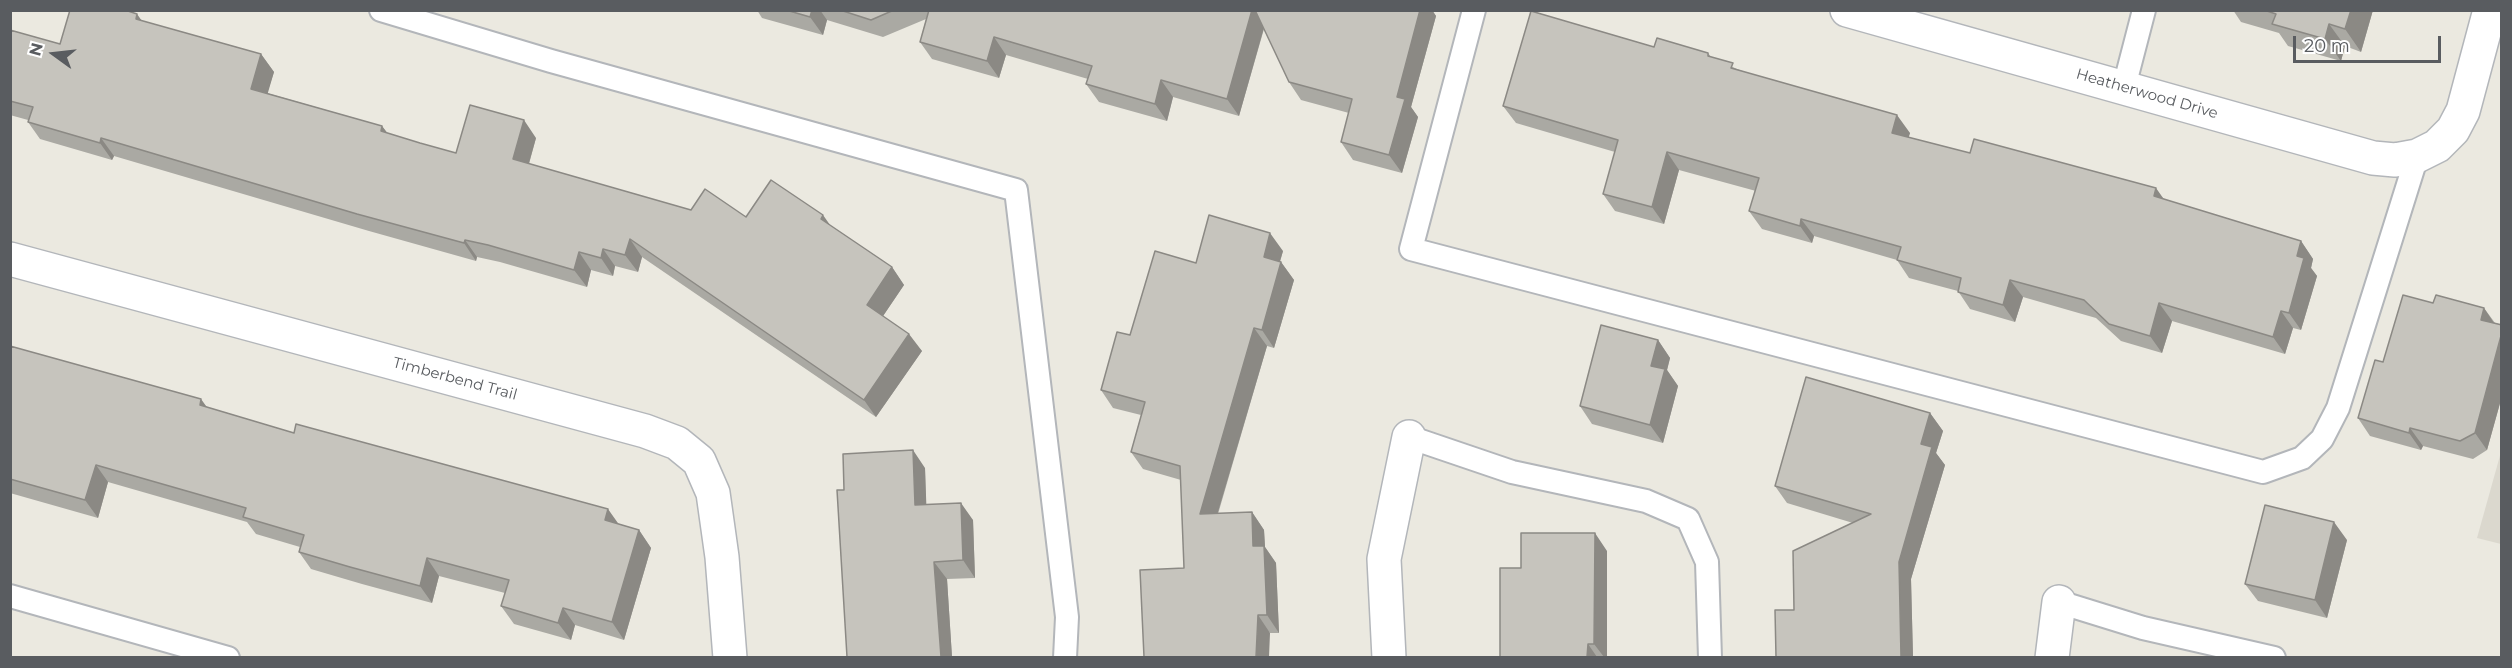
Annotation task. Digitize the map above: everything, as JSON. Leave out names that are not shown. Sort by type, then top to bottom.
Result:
[{"type":"street","name":"Heatherwood Drive","points":[[1846,10],[2373,158],[2395,160],[2417,156],[2437,146],[2453,130],[2463,111],[2490,10]]},
{"type":"street","name":"Timberbend Trail","points":[[10,259],[645,431],[676,443],[699,461],[713,493],[722,557],[729,657]]},
{"type":"street","points":[[1389,657],[1384,559],[1409,437]]},
{"type":"street","points":[[2052,657],[2059,602]]},
{"type":"lane","points":[[381,10],[551,61],[1016,190],[1067,617],[1065,657]]},
{"type":"lane","points":[[1474,10],[1411,249],[2263,472],[2302,458],[2322,439],[2338,408],[2417,156]]},
{"type":"lane","points":[[2124,87],[2144,10]]},
{"type":"lane","points":[[1409,437],[1512,472],[1646,501],[1688,519],[1707,562],[1710,657]]},
{"type":"lane","points":[[10,596],[228,657]]},
{"type":"lane","points":[[2059,602],[2144,628],[2274,657]]},
{"type":"shaded area","points":[[2501,452],[2501,544],[2477,538]]},
{"type":"building","points":[[70,10],[125,10],[137,14],[136,19],[261,54],[251,89],[382,126],[381,131],[456,153],[470,105],[524,120],[513,159],[691,210],[705,189],[746,217],[771,180],[823,215],[821,219],[892,267],[867,305],[909,334],[864,400],[630,239],[625,255],[603,249],[601,258],[579,252],[574,270],[488,245],[465,240],[464,243],[357,214],[101,138],[100,143],[28,122],[33,107],[10,101],[10,30],[60,44]]},
{"type":"building","points":[[786,10],[812,10],[810,17]]},
{"type":"building","points":[[840,10],[894,10],[871,20]]},
{"type":"building","points":[[929,10],[1252,10],[1227,99],[1161,80],[1155,104],[1086,84],[1092,66],[994,37],[987,61],[920,42]]},
{"type":"building","points":[[1255,10],[1420,10],[1397,97],[1405,99],[1389,155],[1341,142],[1352,99],[1289,82]]},
{"type":"building","points":[[2264,10],[2351,10],[2345,29],[2329,24],[2325,39],[2272,24],[2276,14]]},
{"type":"building","points":[[1531,11],[1654,47],[1657,38],[1733,63],[1731,68],[1897,115],[1892,133],[1970,153],[1974,139],[2156,188],[2154,196],[2301,241],[2297,256],[2304,258],[2289,313],[2281,311],[2273,337],[2159,303],[2150,336],[2109,324],[2084,300],[2010,280],[2003,305],[1958,292],[1961,278],[1897,260],[1901,247],[1801,219],[1800,226],[1749,211],[1759,178],[1667,152],[1652,207],[1603,194],[1618,140],[1503,106]]},
{"type":"building","points":[[1209,215],[1270,233],[1264,257],[1281,262],[1262,330],[1254,328],[1200,514],[1252,512],[1253,546],[1264,546],[1267,615],[1258,615],[1256,657],[1144,657],[1140,570],[1184,568],[1180,466],[1131,452],[1145,402],[1101,390],[1117,332],[1130,335],[1155,251],[1196,263]]},
{"type":"building","points":[[2403,295],[2433,303],[2436,295],[2484,308],[2481,320],[2502,325],[2475,433],[2460,441],[2410,428],[2409,433],[2358,418],[2375,360],[2383,362]]},
{"type":"building","points":[[1601,325],[1658,340],[1651,366],[1665,369],[1650,425],[1580,406]]},
{"type":"building","points":[[10,346],[201,399],[200,405],[294,433],[296,424],[608,509],[605,520],[639,530],[612,622],[563,608],[558,623],[501,606],[509,580],[427,558],[420,586],[299,552],[304,535],[243,517],[246,508],[96,465],[85,500],[10,479]]},
{"type":"building","points":[[1806,377],[1930,413],[1921,444],[1932,447],[1899,562],[1901,657],[1776,657],[1775,610],[1794,610],[1793,551],[1871,514],[1775,486]]},
{"type":"building","points":[[913,450],[915,505],[961,503],[963,560],[934,562],[941,657],[847,657],[837,490],[844,490],[843,454]]},
{"type":"building","points":[[2265,505],[2334,522],[2315,600],[2245,584]]},
{"type":"building","points":[[1521,533],[1595,533],[1594,644],[1588,644],[1587,657],[1500,657],[1500,568],[1521,568]]}]
